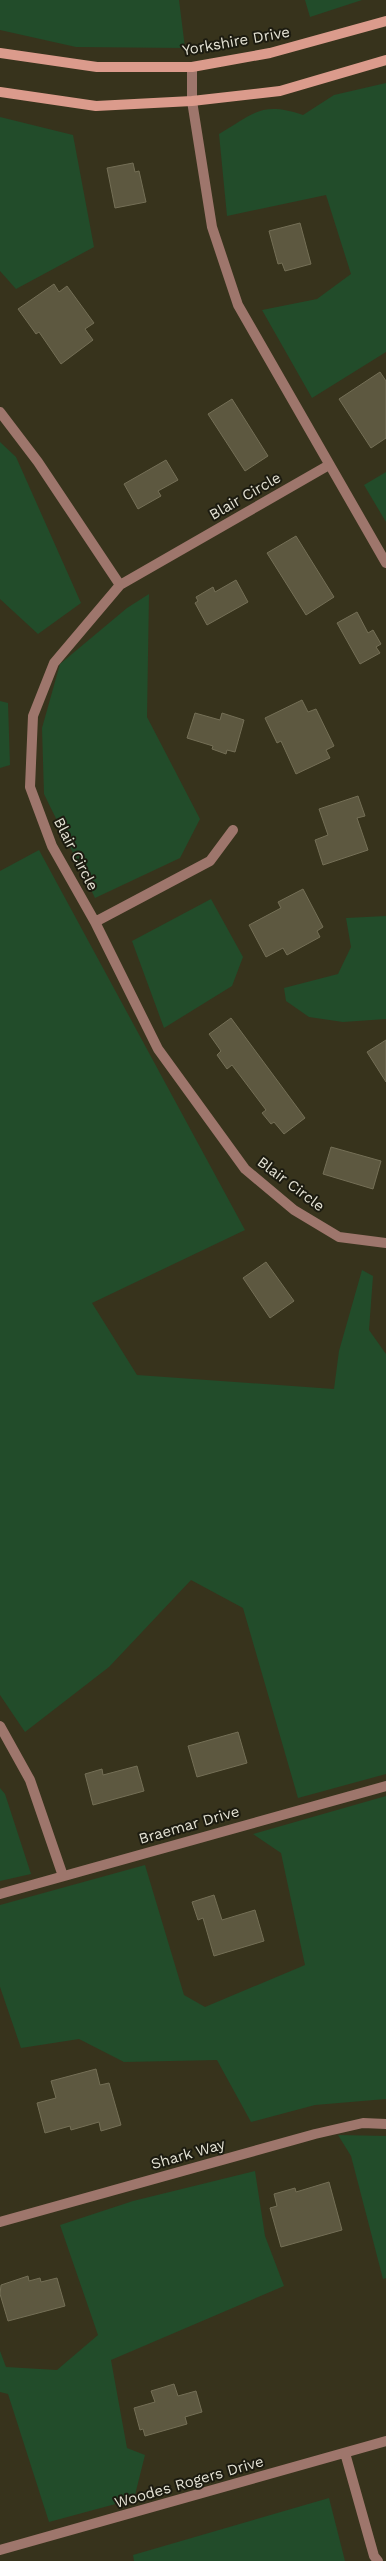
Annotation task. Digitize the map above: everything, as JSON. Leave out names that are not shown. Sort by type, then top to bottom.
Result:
[{"type":"street","name":"Yorkshire Drive","points":[[0,52],[97,67],[192,67],[270,52],[386,21]]},
{"type":"street","points":[[0,92],[96,106],[192,101],[280,90],[386,60]]},
{"type":"street","points":[[192,67],[192,101],[212,227],[238,305],[386,563]]},
{"type":"street","points":[[0,412],[38,462],[120,585]]},
{"type":"street","name":"Blair Circle","points":[[329,465],[120,585],[54,663],[33,716],[30,787],[52,846],[95,922],[158,1049],[245,1169],[294,1210],[339,1237],[386,1243]]},
{"type":"street","points":[[95,922],[210,861],[234,830]]},
{"type":"street","points":[[0,1726],[30,1780],[63,1876]]},
{"type":"street","name":"Braemar Drive","points":[[0,1894],[386,1786]]},
{"type":"street","name":"Shark Way","points":[[0,2222],[315,2134],[363,2123],[386,2124]]},
{"type":"street","name":"Woodes Rogers Drive","points":[[0,2550],[386,2441]]},
{"type":"street","points":[[346,2453],[374,2556],[378,2561]]},
{"type":"green space","points":[[0,0],[179,0],[185,48],[76,47],[0,30]]},
{"type":"green space","points":[[305,0],[362,0],[310,17]]},
{"type":"green space","points":[[386,83],[386,352],[312,398],[262,310],[317,299],[351,274],[326,195],[227,216],[219,134],[259,111],[278,109],[303,115],[334,95]]},
{"type":"green space","points":[[0,117],[73,135],[94,247],[16,289],[0,271]]},
{"type":"green space","points":[[0,442],[16,457],[81,603],[38,634],[0,599]]},
{"type":"green space","points":[[386,472],[386,522],[364,485]]},
{"type":"green space","points":[[149,594],[147,717],[200,819],[180,858],[95,898],[44,794],[42,728],[60,664],[127,608]]},
{"type":"green space","points":[[0,701],[8,703],[10,765],[0,768]]},
{"type":"green space","points":[[39,850],[245,1230],[92,1303],[137,1375],[334,1389],[339,1351],[362,1270],[373,1276],[369,1330],[386,1354],[386,1774],[298,1798],[243,1608],[191,1580],[109,1667],[25,1732],[0,1695],[0,871]]},
{"type":"green space","points":[[211,899],[243,957],[232,986],[164,1028],[132,941]]},
{"type":"green space","points":[[386,916],[386,1019],[343,1022],[309,1017],[286,1001],[284,988],[338,974],[351,947],[346,918]]},
{"type":"green space","points":[[0,1788],[5,1794],[31,1874],[0,1881]]},
{"type":"green space","points":[[386,1796],[386,2099],[315,2105],[251,2122],[217,2060],[124,2062],[79,2039],[21,2048],[0,1987],[0,1905],[145,1865],[184,1995],[205,2007],[305,1965],[281,1853],[253,1834]]},
{"type":"green space","points":[[338,2135],[386,2136],[386,2278],[383,2279],[351,2156]]},
{"type":"green space","points":[[255,2171],[265,2236],[284,2286],[111,2360],[127,2448],[145,2455],[134,2499],[49,2522],[8,2394],[0,2392],[0,2351],[6,2367],[57,2370],[98,2335],[60,2225],[133,2201]]},
{"type":"green space","points":[[329,2498],[345,2561],[134,2561],[133,2555]]},
{"type":"building","points":[[133,163],[135,172],[139,171],[146,202],[115,208],[107,168]]},
{"type":"building","points":[[300,223],[311,264],[285,271],[282,263],[278,264],[269,231]]},
{"type":"building","points":[[54,284],[59,292],[67,286],[94,323],[85,329],[93,340],[61,364],[39,332],[36,334],[18,309]]},
{"type":"building","points":[[380,372],[386,381],[386,438],[371,448],[339,399]]},
{"type":"building","points":[[232,399],[268,456],[245,471],[208,414]]},
{"type":"building","points":[[166,460],[178,480],[158,491],[161,496],[138,509],[124,484]]},
{"type":"building","points":[[296,536],[334,597],[306,615],[267,553]]},
{"type":"building","points":[[236,580],[248,602],[207,625],[195,603],[198,601],[196,597],[213,587],[215,592]]},
{"type":"building","points":[[357,612],[368,633],[373,630],[381,644],[376,647],[380,653],[360,664],[337,623]]},
{"type":"building","points":[[302,700],[308,712],[316,709],[334,746],[326,750],[330,758],[296,774],[281,741],[277,743],[265,718]]},
{"type":"building","points":[[195,713],[220,720],[222,713],[244,720],[235,752],[227,750],[226,754],[212,749],[213,746],[187,738]]},
{"type":"building","points":[[358,796],[365,816],[357,818],[368,850],[323,865],[315,840],[328,835],[319,809]]},
{"type":"building","points":[[303,889],[323,927],[317,931],[320,937],[287,955],[283,948],[266,957],[249,925],[281,908],[278,902]]},
{"type":"building","points":[[231,1018],[305,1118],[284,1134],[274,1122],[271,1124],[262,1113],[266,1110],[232,1065],[227,1069],[217,1055],[221,1051],[209,1034]]},
{"type":"building","points":[[386,1040],[386,1082],[367,1052]]},
{"type":"building","points":[[331,1147],[381,1161],[373,1189],[323,1174]]},
{"type":"building","points":[[266,1262],[294,1301],[270,1318],[243,1278]]},
{"type":"building","points":[[238,1732],[247,1763],[197,1777],[188,1746]]},
{"type":"building","points":[[137,1766],[144,1791],[93,1805],[85,1774],[102,1769],[103,1775]]},
{"type":"building","points":[[214,1895],[222,1920],[255,1910],[264,1941],[214,1956],[203,1918],[198,1920],[192,1902]]},
{"type":"building","points":[[96,2069],[100,2085],[109,2083],[121,2125],[101,2131],[99,2122],[71,2130],[70,2126],[45,2133],[37,2103],[56,2098],[51,2081]]},
{"type":"building","points":[[329,2182],[342,2230],[281,2247],[270,2208],[277,2206],[274,2194],[295,2188],[296,2192]]},
{"type":"building","points":[[28,2276],[29,2281],[40,2278],[41,2282],[57,2278],[65,2306],[8,2321],[0,2294],[1,2285]]},
{"type":"building","points":[[174,2384],[178,2396],[196,2391],[202,2412],[185,2417],[187,2424],[145,2436],[143,2429],[140,2430],[134,2408],[155,2402],[151,2391]]}]
